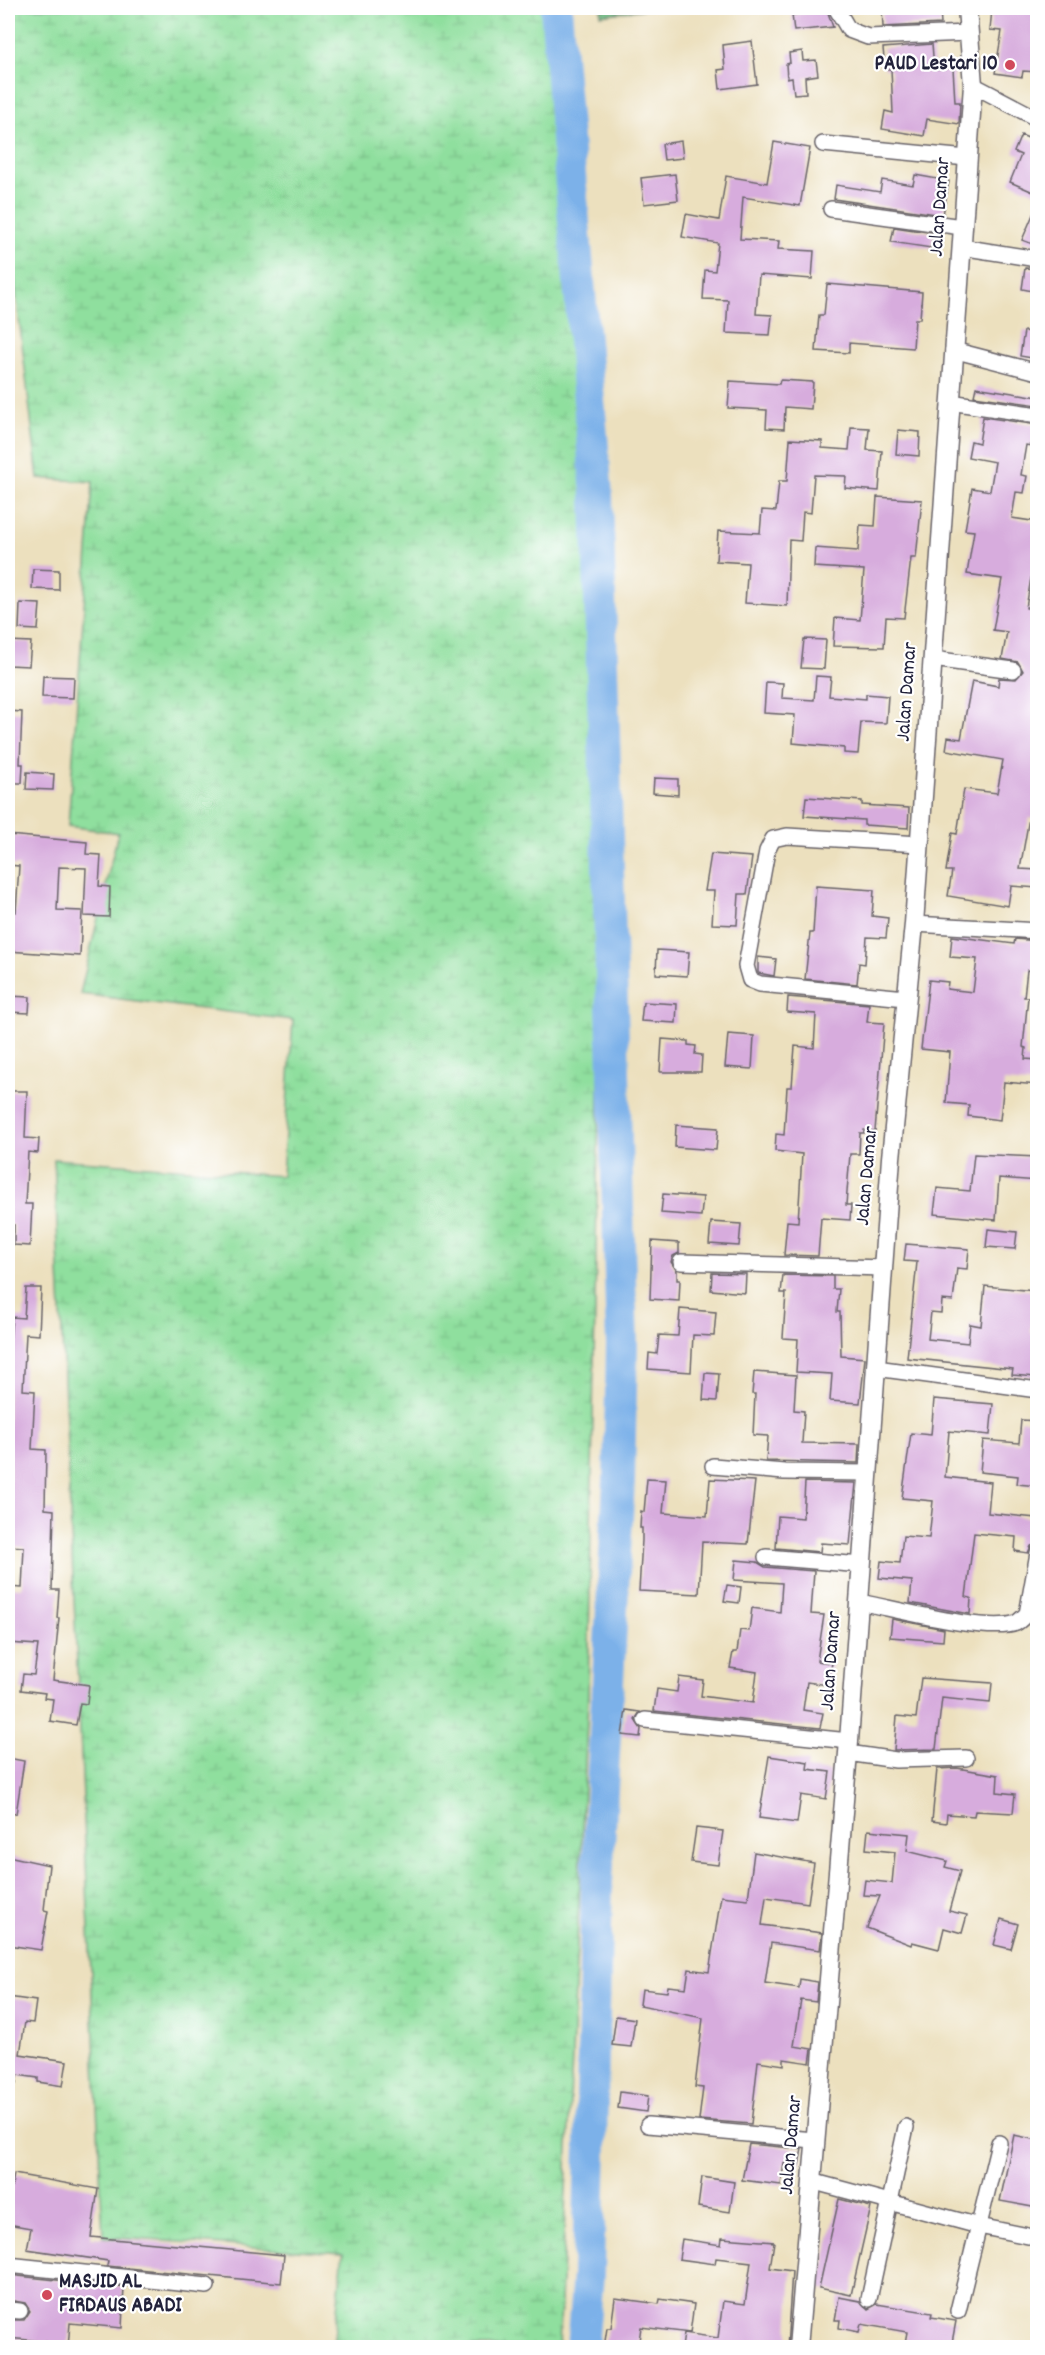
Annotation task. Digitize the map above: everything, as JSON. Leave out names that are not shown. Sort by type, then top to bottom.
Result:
[{"type":"street","points":[[836,8],[842,21],[856,34],[868,37],[969,33]]},
{"type":"street","name":"Jalan Damar","points":[[798,2348],[848,1747],[883,1268],[920,844],[973,85],[967,8]]},
{"type":"street","points":[[973,85],[1038,119]]},
{"type":"street","points":[[823,144],[967,158]]},
{"type":"street","points":[[831,209],[962,227]]},
{"type":"street","points":[[961,247],[1031,258]]},
{"type":"street","points":[[953,350],[1038,372]]},
{"type":"street","points":[[950,402],[1038,415]]},
{"type":"street","points":[[933,658],[1013,670]]},
{"type":"street","points":[[906,998],[760,984],[750,980],[746,966],[763,868],[767,851],[773,840],[787,836],[920,844]]},
{"type":"street","points":[[914,924],[1038,931]]},
{"type":"street","points":[[681,1262],[883,1268]]},
{"type":"street","points":[[876,1368],[1038,1390]]},
{"type":"street","points":[[713,1466],[784,1472],[868,1473]]},
{"type":"street","points":[[859,1602],[940,1619],[994,1625],[1014,1624],[1027,1614],[1038,1553]]},
{"type":"street","points":[[765,1557],[862,1565]]},
{"type":"street","points":[[645,1720],[848,1747],[896,1760],[966,1758]]},
{"type":"street","points":[[648,2125],[814,2140]]},
{"type":"street","points":[[869,2299],[906,2127]]},
{"type":"street","points":[[958,2311],[999,2142]]},
{"type":"street","points":[[811,2181],[979,2226],[1038,2238]]},
{"type":"street","points":[[8,2265],[207,2286]]},
{"type":"green space","points":[[8,8],[546,8],[605,745],[588,1699],[559,2347],[333,2347],[343,2253],[103,2237],[54,1159],[282,1176],[293,1020],[80,994],[118,833],[68,826],[93,482],[38,478],[8,226]]},
{"type":"green space","points":[[601,8],[652,8],[601,15]]},
{"type":"building","points":[[882,8],[940,8],[941,24],[883,27]]},
{"type":"building","points":[[992,9],[1038,12],[1038,72],[1023,71],[1022,77],[995,73],[1002,31],[990,30]]},
{"type":"building","points":[[827,10],[833,27],[794,31],[792,15]]},
{"type":"building","points":[[752,41],[757,84],[720,89],[718,70],[725,69],[723,45]]},
{"type":"building","points":[[932,44],[934,69],[953,68],[955,102],[960,102],[959,124],[927,119],[924,136],[882,129],[885,111],[893,113],[891,69],[885,69],[883,48]]},
{"type":"building","points":[[802,51],[803,61],[816,60],[818,75],[805,77],[806,93],[794,94],[792,78],[787,79],[786,64],[790,63],[789,53]]},
{"type":"building","points":[[1021,135],[1038,142],[1038,194],[1010,182],[1021,155],[1014,152]]},
{"type":"building","points":[[681,141],[683,158],[664,160],[662,144]]},
{"type":"building","points":[[774,142],[810,148],[800,206],[743,197],[740,239],[779,241],[778,249],[814,251],[812,279],[759,275],[756,314],[772,315],[770,335],[726,333],[728,300],[703,299],[705,270],[715,271],[718,243],[682,237],[686,214],[719,220],[726,176],[767,183]]},
{"type":"building","points":[[675,174],[678,200],[644,204],[641,178]]},
{"type":"building","points":[[915,175],[949,181],[943,215],[834,199],[836,185],[880,192],[882,180],[913,185]]},
{"type":"building","points":[[1038,203],[1038,246],[1022,240]]},
{"type":"building","points":[[894,227],[934,233],[931,248],[891,242]]},
{"type":"building","points":[[1025,268],[1038,269],[1038,292],[1022,289]]},
{"type":"building","points":[[827,284],[922,292],[920,319],[915,319],[913,348],[849,343],[849,353],[816,351],[819,315],[824,315]]},
{"type":"building","points":[[1024,331],[1038,333],[1038,359],[1020,356]]},
{"type":"building","points":[[780,380],[813,382],[811,409],[785,407],[784,429],[766,428],[767,410],[728,408],[730,381],[779,384]]},
{"type":"building","points":[[976,387],[1038,397],[1038,405],[974,396]]},
{"type":"building","points":[[983,417],[1038,425],[1038,447],[1026,445],[1021,475],[1027,476],[1024,493],[1016,492],[1012,518],[1038,522],[1038,579],[1031,578],[1026,608],[1038,610],[1038,819],[1029,818],[1020,869],[1038,870],[1038,888],[1011,886],[1008,906],[948,896],[952,871],[946,871],[952,833],[957,834],[964,789],[997,793],[1003,760],[946,750],[948,737],[961,739],[972,681],[998,686],[999,678],[1016,679],[1023,671],[1018,662],[1002,659],[1007,632],[993,630],[1002,579],[967,574],[974,531],[965,530],[972,488],[990,491],[995,462],[968,457],[971,441],[979,443]]},
{"type":"building","points":[[851,427],[869,428],[867,450],[882,451],[879,491],[845,488],[846,476],[814,475],[811,513],[803,512],[801,541],[789,540],[787,606],[745,603],[748,563],[716,561],[718,531],[760,533],[762,510],[776,511],[779,481],[787,481],[790,439],[822,441],[822,448],[849,450]]},
{"type":"building","points":[[898,430],[920,432],[919,456],[896,454]]},
{"type":"building","points":[[877,497],[922,500],[916,558],[911,558],[904,618],[886,617],[884,647],[833,646],[835,618],[860,620],[864,570],[814,567],[815,548],[858,551],[860,525],[875,526]]},
{"type":"building","points":[[33,569],[59,570],[59,590],[32,589]]},
{"type":"building","points":[[20,603],[40,604],[38,630],[19,629]]},
{"type":"building","points":[[804,639],[826,640],[824,669],[801,668]]},
{"type":"building","points":[[8,641],[31,642],[29,666],[8,665]]},
{"type":"building","points":[[43,676],[74,677],[73,698],[42,697]]},
{"type":"building","points":[[816,676],[831,677],[829,696],[866,699],[866,694],[888,696],[886,723],[861,722],[858,754],[844,753],[844,748],[793,743],[795,715],[764,713],[766,682],[783,683],[782,698],[814,700]]},
{"type":"building","points":[[8,711],[22,712],[20,764],[23,764],[22,783],[8,783]]},
{"type":"building","points":[[27,772],[54,774],[53,790],[26,789]]},
{"type":"building","points":[[654,778],[678,779],[678,795],[653,793]]},
{"type":"building","points":[[806,797],[862,801],[862,805],[909,808],[908,828],[864,825],[864,820],[804,816]]},
{"type":"building","points":[[8,835],[87,842],[86,854],[101,855],[99,886],[110,887],[109,917],[84,916],[86,868],[59,867],[57,910],[82,911],[80,956],[8,951],[9,912],[16,912],[19,866],[8,865]]},
{"type":"building","points":[[711,854],[752,857],[747,894],[739,894],[737,925],[712,924],[714,891],[705,891]]},
{"type":"building","points":[[816,886],[874,890],[872,916],[888,918],[886,938],[867,937],[865,964],[859,963],[857,984],[805,979],[810,933],[813,933]]},
{"type":"building","points":[[952,936],[1014,944],[1015,939],[1038,941],[1038,971],[1027,970],[1024,997],[1028,997],[1023,1047],[1026,1048],[1025,1059],[1038,1060],[1038,1085],[1004,1082],[1000,1120],[968,1116],[969,1105],[946,1103],[950,1052],[921,1049],[929,980],[948,982],[947,989],[973,992],[977,959],[950,957]]},
{"type":"building","points":[[657,950],[689,952],[687,976],[656,974]]},
{"type":"building","points":[[758,957],[776,959],[774,976],[758,973]]},
{"type":"building","points":[[8,996],[30,997],[29,1013],[8,1012]]},
{"type":"building","points":[[788,997],[869,1004],[867,1022],[884,1023],[875,1131],[864,1130],[864,1133],[860,1133],[859,1154],[850,1154],[846,1205],[851,1205],[850,1220],[821,1218],[818,1256],[784,1255],[787,1221],[798,1222],[802,1154],[775,1151],[776,1134],[784,1135],[787,1087],[792,1087],[795,1046],[814,1048],[816,1014],[787,1012]]},
{"type":"building","points":[[643,1002],[677,1004],[676,1023],[641,1021]]},
{"type":"building","points":[[728,1034],[754,1036],[752,1069],[725,1067]]},
{"type":"building","points":[[662,1039],[688,1041],[688,1045],[696,1046],[695,1054],[702,1055],[701,1072],[660,1072]]},
{"type":"building","points":[[8,1091],[27,1091],[25,1138],[39,1139],[38,1153],[28,1152],[25,1204],[32,1204],[30,1246],[14,1245],[14,1225],[8,1224]]},
{"type":"building","points":[[676,1125],[718,1128],[716,1150],[675,1147]]},
{"type":"building","points":[[974,1154],[1038,1157],[1038,1181],[999,1178],[996,1220],[934,1214],[937,1188],[970,1191]]},
{"type":"building","points":[[663,1194],[703,1197],[701,1216],[661,1213]]},
{"type":"building","points":[[711,1222],[741,1224],[739,1246],[709,1244]]},
{"type":"building","points":[[988,1229],[1017,1232],[1015,1249],[986,1247]]},
{"type":"building","points":[[652,1241],[679,1243],[679,1253],[673,1256],[671,1262],[677,1271],[677,1280],[680,1280],[679,1301],[650,1299]]},
{"type":"building","points":[[906,1244],[969,1249],[967,1269],[957,1268],[953,1301],[942,1300],[941,1313],[931,1312],[928,1339],[968,1343],[970,1324],[981,1326],[985,1286],[1035,1291],[1031,1333],[1038,1334],[1036,1377],[1012,1375],[1013,1369],[907,1358],[917,1262],[904,1261]]},
{"type":"building","points":[[712,1273],[746,1274],[745,1293],[711,1290]]},
{"type":"building","points":[[783,1275],[833,1276],[833,1289],[839,1289],[837,1312],[840,1312],[841,1356],[865,1358],[860,1403],[830,1401],[832,1374],[796,1372],[798,1339],[783,1338],[786,1293],[781,1293]]},
{"type":"building","points":[[26,1288],[41,1288],[39,1335],[26,1334],[23,1390],[35,1391],[32,1449],[46,1450],[45,1509],[54,1510],[52,1590],[59,1590],[57,1618],[59,1618],[53,1680],[89,1685],[87,1704],[80,1703],[76,1725],[50,1721],[53,1699],[44,1698],[45,1693],[21,1690],[23,1674],[34,1675],[38,1645],[8,1643],[8,1587],[22,1588],[24,1547],[8,1546],[10,1451],[8,1451],[8,1341],[10,1341],[12,1317],[24,1318]]},
{"type":"building","points":[[680,1309],[716,1312],[714,1336],[693,1335],[691,1372],[648,1369],[649,1353],[657,1354],[659,1335],[678,1336]]},
{"type":"building","points":[[754,1372],[796,1375],[794,1410],[804,1411],[802,1443],[859,1444],[858,1463],[766,1461],[768,1436],[753,1435]]},
{"type":"building","points":[[705,1373],[719,1374],[717,1401],[703,1400]]},
{"type":"building","points":[[934,1399],[993,1404],[990,1435],[949,1431],[945,1477],[991,1482],[988,1513],[1036,1518],[1037,1544],[1031,1546],[1028,1553],[1015,1551],[1016,1537],[974,1533],[966,1597],[971,1598],[970,1614],[910,1603],[912,1581],[879,1578],[881,1561],[900,1563],[903,1536],[929,1538],[933,1501],[902,1498],[911,1433],[931,1435]]},
{"type":"building","points":[[1021,1420],[1038,1421],[1038,1486],[1017,1484],[1018,1476],[980,1472],[983,1440],[1019,1443]]},
{"type":"building","points":[[647,1479],[666,1480],[663,1513],[707,1516],[710,1479],[755,1481],[748,1544],[702,1542],[699,1594],[639,1591],[641,1511],[644,1512]]},
{"type":"building","points":[[805,1482],[856,1483],[850,1545],[821,1543],[820,1552],[776,1548],[778,1516],[803,1518]]},
{"type":"building","points":[[736,1560],[757,1562],[765,1567],[814,1571],[811,1614],[824,1615],[817,1661],[832,1663],[828,1685],[807,1682],[803,1710],[823,1713],[820,1728],[654,1711],[657,1689],[677,1692],[679,1677],[703,1680],[701,1696],[753,1703],[757,1672],[730,1668],[733,1652],[737,1652],[740,1630],[749,1631],[752,1608],[780,1612],[782,1583],[734,1580]]},
{"type":"building","points":[[727,1585],[741,1587],[739,1603],[724,1601]]},
{"type":"building","points":[[892,1619],[944,1629],[943,1641],[890,1637]]},
{"type":"building","points":[[921,1678],[992,1683],[990,1703],[942,1698],[936,1749],[894,1750],[897,1716],[916,1718]]},
{"type":"building","points":[[626,1710],[640,1712],[635,1720],[641,1729],[640,1737],[622,1735]]},
{"type":"building","points":[[769,1756],[808,1762],[807,1769],[830,1772],[826,1799],[801,1795],[797,1823],[759,1818]]},
{"type":"building","points":[[8,1758],[24,1761],[16,1814],[8,1813]]},
{"type":"building","points":[[957,1768],[998,1775],[997,1792],[1015,1794],[1013,1813],[975,1811],[974,1816],[947,1814],[946,1823],[932,1821],[937,1769]]},
{"type":"building","points":[[696,1828],[723,1831],[718,1865],[691,1862]]},
{"type":"building","points":[[868,1830],[909,1834],[907,1851],[947,1861],[945,1867],[960,1871],[949,1911],[967,1915],[962,1933],[944,1928],[939,1949],[912,1942],[911,1945],[867,1928],[880,1896],[863,1895],[865,1880],[892,1883],[895,1852],[866,1849]]},
{"type":"building","points":[[754,1852],[814,1863],[808,1903],[766,1897],[762,1925],[822,1933],[820,1950],[771,1943],[765,1983],[799,1988],[800,1979],[818,1982],[816,2002],[801,2000],[794,2046],[812,2049],[810,2063],[784,2059],[784,2065],[758,2061],[751,2124],[699,2120],[703,2088],[695,2087],[703,2018],[640,2005],[642,1989],[667,1992],[668,1986],[686,1988],[689,1969],[709,1972],[721,1896],[748,1899]]},
{"type":"building","points":[[8,1856],[49,1865],[44,1910],[48,1911],[41,1950],[8,1945],[12,1901],[8,1900]]},
{"type":"building","points":[[1001,1919],[1018,1924],[1011,1949],[994,1945]]},
{"type":"building","points":[[8,1997],[36,2001],[33,2023],[25,2022],[20,2054],[67,2061],[63,2086],[38,2082],[38,2078],[17,2075],[16,2084],[8,2084]]},
{"type":"building","points":[[616,2016],[635,2019],[631,2047],[612,2045]]},
{"type":"building","points":[[620,2092],[648,2096],[646,2112],[618,2108]]},
{"type":"building","points":[[1014,2135],[1038,2140],[1038,2208],[1000,2201]]},
{"type":"building","points":[[749,2144],[802,2149],[799,2165],[784,2163],[781,2185],[742,2180]]},
{"type":"building","points":[[14,2174],[98,2189],[91,2237],[284,2255],[281,2283],[107,2266],[108,2261],[27,2249],[31,2228],[8,2224],[8,2207]]},
{"type":"building","points":[[702,2177],[734,2182],[730,2212],[698,2207]]},
{"type":"building","points":[[839,2199],[871,2207],[851,2295],[819,2288]]},
{"type":"building","points":[[722,2238],[774,2242],[770,2268],[792,2271],[787,2348],[682,2348],[684,2333],[718,2338],[723,2301],[745,2304],[751,2262],[716,2258],[715,2264],[679,2259],[682,2239],[721,2245]]},
{"type":"building","points":[[8,2275],[124,2287],[122,2328],[70,2323],[68,2348],[48,2348],[48,2342],[8,2338],[8,2320],[24,2320],[30,2311],[25,2303],[8,2300]]},
{"type":"building","points":[[839,2297],[860,2301],[868,2309],[877,2304],[932,2313],[931,2317],[956,2321],[951,2348],[904,2348],[907,2332],[861,2324],[859,2332],[839,2328],[840,2320],[835,2320]]},
{"type":"building","points":[[615,2298],[659,2304],[660,2299],[694,2304],[690,2333],[641,2327],[638,2348],[604,2348],[607,2328],[611,2328]]},
{"type":"waterway","points":[[556,8],[597,495],[622,1345],[619,1481],[597,1882],[588,2275],[582,2348]]},
{"type":"place","name":"PAUD Lestari 10","points":[[1010,65]]},
{"type":"place","name":"MASJID AL FIRDAUS ABADI","points":[[47,2295]]}]
